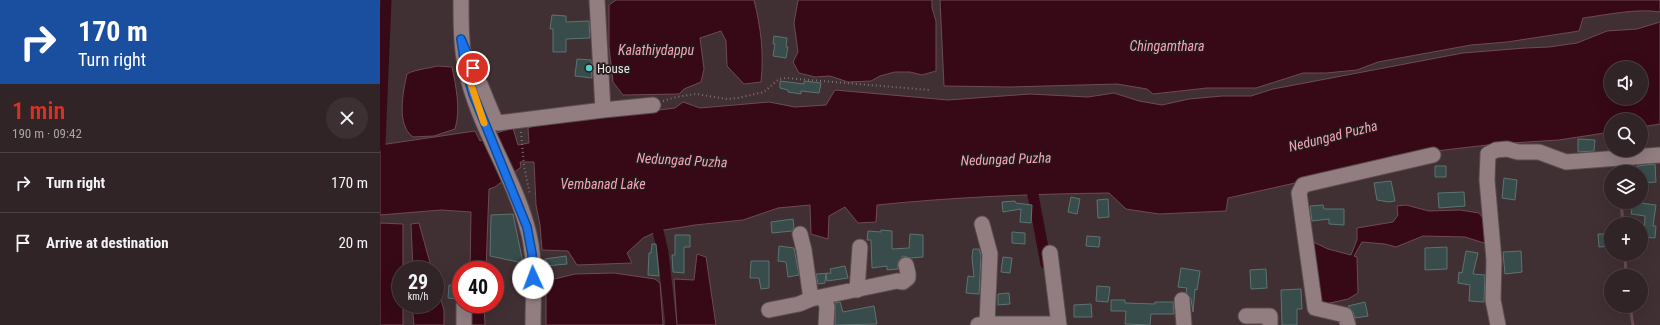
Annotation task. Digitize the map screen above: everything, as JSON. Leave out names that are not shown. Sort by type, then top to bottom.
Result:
[{"type":"street","points":[[460,0],[461,39],[466,70],[487,132],[509,180],[525,221],[532,254],[533,325]]},
{"type":"street","points":[[597,0],[603,110]]},
{"type":"street","points":[[461,39],[494,118],[498,123],[652,105]]},
{"type":"street","points":[[1498,325],[1492,300],[1494,260],[1487,180],[1488,154],[1496,150],[1507,149],[1518,152],[1539,152],[1566,162],[1660,155]]},
{"type":"street","points":[[1348,325],[1345,315],[1314,308],[1299,193],[1303,186],[1433,155]]},
{"type":"street","points":[[982,224],[990,254],[982,324],[1057,324],[1050,253]]},
{"type":"street","points":[[800,234],[818,298],[827,307],[826,325]]},
{"type":"street","points":[[857,290],[860,247]]},
{"type":"street","points":[[769,310],[799,304],[818,298],[903,282],[908,278],[906,265]]},
{"type":"street","points":[[1182,300],[1186,325]]},
{"type":"street","points":[[464,313],[464,325]]},
{"type":"street","points":[[1246,316],[1270,316],[1270,325]]},
{"type":"path","points":[[652,105],[676,96],[687,94],[727,99],[738,98],[764,92],[779,79],[786,78],[930,90]]},
{"type":"path","points":[[521,139],[524,166]]},
{"type":"water","name":"Kalathiydappu","points":[[616,0],[754,0],[761,41],[761,82],[744,84],[727,66],[726,41],[721,31],[700,38],[704,69],[701,82],[684,89],[679,94],[623,95],[613,82],[609,47],[609,5]]},
{"type":"water","points":[[798,0],[932,0],[932,8],[936,21],[936,71],[922,75],[910,72],[895,72],[880,76],[871,81],[848,82],[830,76],[815,77],[799,73],[793,62],[798,52],[794,23]]},
{"type":"water","name":"Chingamthara","points":[[940,0],[1660,0],[1660,12],[1632,11],[1583,18],[1579,31],[1507,42],[1471,45],[1378,62],[1357,70],[1326,73],[1303,73],[1256,88],[1207,88],[1153,94],[1147,89],[1117,84],[1010,87],[944,86]]},
{"type":"water","name":"Vembanad Lake","points":[[1660,22],[1660,124],[1648,126],[1648,113],[1604,113],[1604,133],[1559,140],[1496,144],[1393,156],[1340,173],[1228,198],[1226,211],[1159,214],[1126,209],[1109,193],[1022,195],[935,200],[877,205],[876,222],[858,223],[845,207],[829,216],[828,239],[811,234],[810,205],[778,208],[743,220],[695,225],[658,231],[643,238],[627,253],[632,263],[577,265],[568,251],[542,250],[540,225],[536,205],[534,162],[520,162],[521,167],[495,187],[489,189],[486,261],[470,261],[471,212],[441,210],[380,215],[380,145],[475,131],[480,141],[496,133],[513,128],[518,145],[529,143],[528,128],[533,126],[675,108],[683,102],[700,108],[769,102],[795,107],[826,105],[835,90],[948,100],[1030,94],[1088,97],[1114,93],[1139,101],[1162,105],[1189,99],[1222,96],[1251,96],[1273,89],[1463,53],[1549,47],[1577,43],[1607,31],[1637,29]]},
{"type":"water","points":[[437,66],[452,67],[458,106],[455,129],[434,136],[413,137],[404,125],[402,108],[407,74]]},
{"type":"water","points":[[1406,205],[1429,211],[1460,210],[1479,213],[1488,224],[1489,239],[1484,243],[1465,237],[1423,236],[1396,247],[1385,244],[1362,242],[1354,256],[1357,257],[1358,293],[1348,299],[1321,305],[1311,241],[1328,249],[1351,255],[1357,240],[1357,228],[1393,222],[1398,215],[1397,206]]},
{"type":"water","points":[[380,223],[403,224],[403,261],[392,261],[392,313],[403,313],[403,325],[380,325]]},
{"type":"water","points":[[419,223],[430,261],[413,261],[411,224]]},
{"type":"water","points":[[697,254],[706,257],[716,325],[677,325],[674,279],[694,280]]},
{"type":"water","points":[[614,273],[655,279],[660,283],[663,325],[546,325],[546,281],[575,274]]},
{"type":"water","points":[[413,313],[444,313],[444,325],[414,325]]},
{"type":"water","points":[[471,313],[484,313],[485,325],[471,325]]},
{"type":"building","points":[[552,15],[566,16],[566,22],[589,21],[590,38],[566,39],[566,52],[553,52],[553,29],[550,29]]},
{"type":"building","points":[[774,36],[787,38],[786,47],[788,47],[786,58],[773,56],[775,44],[773,44]]},
{"type":"building","points":[[577,59],[591,60],[592,78],[575,76]]},
{"type":"building","points":[[780,81],[804,84],[804,81],[821,83],[819,93],[801,91],[801,94],[788,92],[788,90],[780,88]]},
{"type":"building","points":[[1578,139],[1595,140],[1594,151],[1578,152]]},
{"type":"building","points":[[1655,164],[1656,182],[1648,183],[1648,165],[1646,165]]},
{"type":"building","points":[[1435,166],[1446,166],[1446,177],[1435,177]]},
{"type":"building","points":[[1504,178],[1517,180],[1515,200],[1502,198]]},
{"type":"building","points":[[1391,181],[1395,201],[1389,202],[1377,200],[1374,183]]},
{"type":"building","points":[[1464,192],[1465,206],[1439,208],[1438,193]]},
{"type":"building","points":[[1071,197],[1080,199],[1077,214],[1068,212]]},
{"type":"building","points":[[1108,199],[1109,217],[1098,218],[1097,200]]},
{"type":"building","points":[[1015,201],[1016,203],[1032,205],[1031,223],[1020,222],[1021,209],[1003,212],[1002,202]]},
{"type":"building","points":[[1648,204],[1656,205],[1653,226],[1656,226],[1655,238],[1648,237],[1648,217],[1631,214],[1632,209],[1648,209]]},
{"type":"building","points":[[1323,205],[1324,209],[1344,209],[1344,225],[1329,224],[1329,219],[1312,221],[1310,206]]},
{"type":"building","points":[[513,214],[523,263],[490,256],[491,215]]},
{"type":"building","points":[[793,219],[794,228],[792,231],[772,233],[771,222]]},
{"type":"building","points":[[881,230],[892,231],[892,249],[909,248],[910,234],[923,235],[923,257],[911,258],[903,256],[898,262],[898,269],[887,270],[887,266],[872,268],[871,240],[867,240],[868,231],[881,232]]},
{"type":"building","points":[[1012,232],[1025,233],[1025,244],[1012,243]]},
{"type":"building","points":[[1598,234],[1604,234],[1604,247],[1599,247]]},
{"type":"building","points":[[675,235],[690,235],[690,247],[684,247],[684,273],[673,272],[672,255],[675,255]]},
{"type":"building","points":[[1087,236],[1100,237],[1099,247],[1086,246]]},
{"type":"building","points":[[652,244],[656,244],[659,276],[648,275],[649,253],[651,253]]},
{"type":"building","points":[[779,246],[794,248],[799,275],[788,277],[786,262],[778,261]]},
{"type":"building","points":[[1447,247],[1447,269],[1425,270],[1425,248]]},
{"type":"building","points":[[973,249],[979,249],[981,255],[979,294],[966,293],[968,276],[974,277],[972,258]]},
{"type":"building","points":[[1466,251],[1478,253],[1473,274],[1485,275],[1484,302],[1469,301],[1470,285],[1458,283],[1459,272],[1462,273]]},
{"type":"building","points":[[1521,251],[1522,272],[1505,274],[1503,252]]},
{"type":"building","points":[[566,256],[567,264],[546,266],[545,259]]},
{"type":"building","points":[[1003,257],[1012,258],[1010,273],[1001,272]]},
{"type":"building","points":[[751,261],[769,261],[769,288],[761,289],[759,278],[750,278]]},
{"type":"building","points":[[845,266],[848,278],[827,281],[826,273],[831,273],[830,269]]},
{"type":"building","points":[[1181,268],[1200,271],[1197,290],[1195,289],[1193,312],[1191,299],[1186,292],[1187,288],[1178,287]]},
{"type":"building","points":[[1266,269],[1267,288],[1251,289],[1250,270]]},
{"type":"building","points":[[826,273],[825,283],[818,284],[816,274]]},
{"type":"building","points":[[449,285],[452,285],[452,298],[448,298]]},
{"type":"building","points":[[1097,286],[1110,287],[1108,302],[1096,301]]},
{"type":"building","points":[[1301,289],[1302,309],[1297,309],[1297,325],[1282,325],[1281,290]]},
{"type":"building","points":[[1009,293],[1010,304],[998,305],[998,294]]},
{"type":"building","points":[[1111,300],[1125,300],[1125,303],[1155,304],[1155,302],[1173,302],[1174,314],[1151,314],[1150,325],[1125,324],[1126,311],[1111,311]]},
{"type":"building","points":[[840,302],[843,312],[874,306],[877,324],[835,325],[835,303]]},
{"type":"building","points":[[1365,302],[1368,316],[1355,318],[1353,312],[1348,306]]},
{"type":"building","points":[[1091,304],[1092,317],[1074,317],[1074,305]]},
{"type":"waterway","points":[[380,145],[386,0]]},
{"type":"waterway","points":[[1030,179],[1046,264]]},
{"type":"waterway","points":[[1622,209],[1622,217]]},
{"type":"waterway","points":[[658,231],[663,252],[671,325]]},
{"type":"waterway","points":[[1625,261],[1626,269]]},
{"type":"waterway","points":[[1631,313],[1633,325]]},
{"type":"slow traffic","points":[[466,69],[473,94],[484,123]]},
{"type":"place","name":"House","points":[[589,68]]},
{"type":"route","points":[[473,68],[461,39],[466,70],[473,94],[487,132],[509,180],[527,227],[532,254],[533,278]]},
{"type":"water label","name":"Nedungad Puzha","points":[[1333,136]]},
{"type":"water label","name":"Nedungad Puzha","points":[[1006,159]]},
{"type":"water label","name":"Nedungad Puzha","points":[[682,160]]}]
